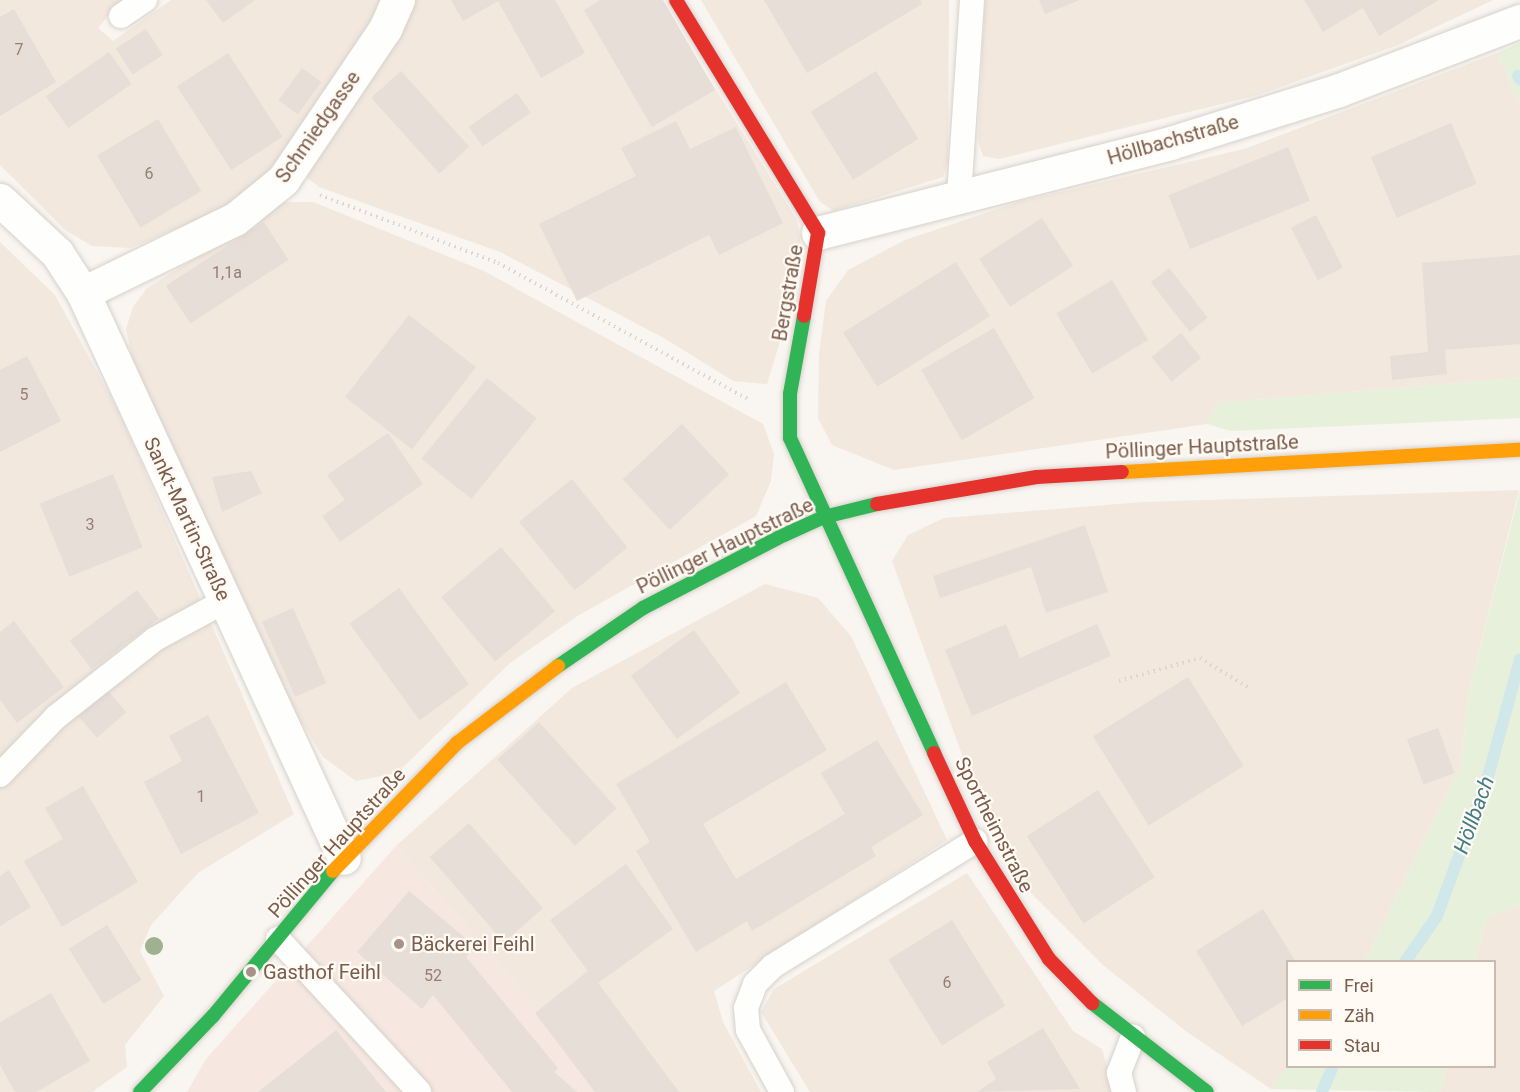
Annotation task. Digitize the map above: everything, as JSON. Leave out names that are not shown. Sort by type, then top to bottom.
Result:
[{"type":"street","name":"Schmiedgasse","points":[[83,293],[235,219],[283,180],[385,29],[398,0]]},
{"type":"street","name":"Bergstraße","points":[[676,0],[818,233],[788,421],[797,459],[824,517]]},
{"type":"street","name":"Höllbachstraße","points":[[818,233],[1170,144],[1340,90],[1520,21]]},
{"type":"street","name":"Sankt-Martin-Straße","points":[[0,200],[57,254],[83,293],[344,858]]},
{"type":"street","name":"Pöllinger Hauptstraße","points":[[140,1092],[278,939],[344,858],[457,743],[570,654],[643,608],[824,517],[921,493],[1037,477],[1520,450]]},
{"type":"street","name":"Sportheimstraße","points":[[824,517],[975,841],[1049,959],[1133,1037],[1207,1092]]},
{"type":"lane","points":[[122,16],[145,0]]},
{"type":"lane","points":[[959,196],[972,0]]},
{"type":"lane","points":[[0,775],[56,717],[155,639],[225,601]]},
{"type":"lane","points":[[782,1092],[748,1030],[746,1008],[755,984],[773,966],[975,841]]},
{"type":"lane","points":[[278,939],[419,1092]]},
{"type":"lane","points":[[1124,1092],[1119,1073],[1133,1037]]},
{"type":"path","points":[[283,180],[498,263],[788,421]]},
{"type":"path","points":[[1119,681],[1200,658],[1249,688]]},
{"type":"shaded area","points":[[0,0],[121,0],[98,28],[113,41],[171,0],[384,0],[272,172],[226,208],[130,248],[92,246],[65,230],[0,165]]},
{"type":"shaded area","points":[[412,0],[660,0],[797,220],[801,245],[791,305],[767,384],[733,381],[664,338],[500,252],[319,187],[305,176]]},
{"type":"shaded area","points":[[701,0],[949,0],[948,161],[943,177],[834,211],[820,202]]},
{"type":"shaded area","points":[[985,0],[1493,0],[1398,45],[1258,95],[999,159],[983,156],[978,141]]},
{"type":"shaded area","points":[[1497,53],[1520,104],[1520,378],[1217,403],[1207,424],[894,470],[832,445],[818,418],[819,354],[826,301],[848,270],[905,240],[1018,202],[1244,149]]},
{"type":"shaded area","points":[[285,202],[313,202],[484,271],[763,424],[774,454],[771,481],[756,516],[579,615],[510,663],[397,773],[356,781],[323,757],[296,713],[180,468],[132,357],[126,329],[133,307],[147,288]]},
{"type":"shaded area","points":[[0,242],[55,295],[119,412],[294,814],[198,873],[151,925],[140,951],[164,996],[125,1045],[127,1067],[92,1092],[0,1092]]},
{"type":"shaded area","points":[[1519,490],[1468,696],[1461,766],[1365,960],[1286,960],[1286,1067],[1271,1089],[1187,1032],[1103,965],[1032,894],[965,763],[892,561],[908,535],[944,518],[1143,502]]},
{"type":"shaded area","points":[[765,584],[818,598],[851,636],[947,840],[714,991],[723,1022],[761,1092],[611,1092],[396,846],[572,688]]},
{"type":"shaded area","points":[[396,846],[611,1092],[187,1092],[206,1059]]},
{"type":"shaded area","points":[[967,873],[1073,1031],[1102,1049],[1114,1092],[810,1092],[761,1012],[774,989]]},
{"type":"shaded area","points":[[1520,904],[1520,1092],[1440,1092],[1447,1068],[1496,1068],[1496,960],[1475,960],[1487,918]]},
{"type":"green space","points":[[1520,43],[1520,104],[1497,53]]},
{"type":"green space","points":[[1520,378],[1520,418],[1231,431],[1207,424],[1217,403]]},
{"type":"green space","points":[[1520,490],[1520,904],[1487,918],[1475,960],[1365,960],[1461,766],[1468,696]]},
{"type":"green space","points":[[1286,1067],[1447,1068],[1440,1092],[1271,1089]]},
{"type":"building","points":[[206,0],[255,0],[223,23]]},
{"type":"building","points":[[451,0],[555,0],[585,53],[541,78],[498,1],[463,21]]},
{"type":"building","points":[[600,0],[663,0],[715,90],[652,127],[584,10]]},
{"type":"building","points":[[764,0],[920,0],[922,4],[807,73]]},
{"type":"building","points":[[1039,0],[1080,0],[1045,14]]},
{"type":"building","points":[[1304,0],[1439,0],[1379,36],[1363,8],[1323,32]]},
{"type":"building","points":[[14,9],[56,82],[0,116],[0,17]]},
{"type":"building","points":[[146,29],[163,55],[133,75],[116,49]]},
{"type":"building","points":[[109,52],[131,84],[68,128],[46,96]]},
{"type":"building","points":[[228,53],[282,137],[231,170],[177,86]]},
{"type":"building","points":[[302,68],[321,82],[298,114],[278,100]]},
{"type":"building","points":[[401,71],[469,147],[440,174],[371,98]]},
{"type":"building","points":[[876,71],[918,139],[853,180],[811,112]]},
{"type":"building","points":[[517,93],[531,113],[482,147],[469,127]]},
{"type":"building","points":[[158,119],[201,191],[140,228],[97,156]]},
{"type":"building","points":[[676,121],[690,149],[736,127],[783,223],[719,255],[709,235],[577,301],[539,224],[636,176],[621,148]]},
{"type":"building","points":[[1451,123],[1477,184],[1397,218],[1371,157]]},
{"type":"building","points":[[1288,147],[1310,201],[1190,249],[1168,195]]},
{"type":"building","points":[[1316,215],[1343,268],[1318,280],[1291,228]]},
{"type":"building","points":[[1042,218],[1073,266],[1010,307],[979,259]]},
{"type":"building","points":[[264,222],[289,260],[190,323],[166,286]]},
{"type":"building","points":[[1520,255],[1520,344],[1445,350],[1447,374],[1392,380],[1390,356],[1428,352],[1422,263]]},
{"type":"building","points":[[956,262],[990,316],[877,387],[843,332]]},
{"type":"building","points":[[1169,268],[1208,318],[1190,332],[1151,282]]},
{"type":"building","points":[[1112,280],[1148,340],[1092,373],[1056,313]]},
{"type":"building","points":[[409,315],[476,367],[412,449],[345,397]]},
{"type":"building","points":[[994,328],[1034,398],[962,440],[921,370]]},
{"type":"building","points":[[1181,333],[1201,358],[1172,382],[1151,357]]},
{"type":"building","points":[[27,356],[61,421],[0,452],[0,370]]},
{"type":"building","points":[[487,378],[537,418],[471,499],[422,459]]},
{"type":"building","points":[[682,424],[729,474],[670,530],[623,479]]},
{"type":"building","points":[[388,433],[423,484],[340,542],[322,516],[345,500],[327,475]]},
{"type":"building","points":[[251,471],[262,493],[222,512],[212,477]]},
{"type":"building","points":[[113,474],[143,547],[69,577],[40,504]]},
{"type":"building","points":[[572,479],[627,547],[575,590],[519,522]]},
{"type":"building","points":[[1085,525],[1108,592],[1046,613],[1031,567],[940,598],[933,576]]},
{"type":"building","points":[[501,547],[555,611],[495,661],[441,597]]},
{"type":"building","points":[[399,588],[469,684],[420,720],[350,624]]},
{"type":"building","points":[[137,590],[159,619],[92,669],[70,641]]},
{"type":"building","points":[[293,608],[326,683],[295,697],[262,622]]},
{"type":"building","points":[[14,621],[64,687],[17,723],[0,700],[0,632]]},
{"type":"building","points":[[1006,624],[1020,658],[1097,624],[1111,656],[972,716],[945,650]]},
{"type":"building","points":[[694,630],[740,693],[677,739],[631,676]]},
{"type":"building","points":[[1188,677],[1244,766],[1149,825],[1093,736]]},
{"type":"building","points":[[786,682],[827,750],[703,824],[736,879],[845,814],[821,773],[877,740],[923,815],[871,847],[876,856],[752,931],[747,921],[696,952],[636,851],[650,842],[616,784]]},
{"type":"building","points":[[108,691],[126,712],[97,738],[79,717]]},
{"type":"building","points":[[208,715],[259,813],[181,854],[144,782],[182,761],[169,736]]},
{"type":"building","points":[[539,722],[617,808],[575,846],[497,759]]},
{"type":"building","points":[[1438,728],[1454,773],[1423,784],[1407,739]]},
{"type":"building","points":[[83,786],[138,882],[62,927],[24,861],[63,839],[45,808]]},
{"type":"building","points":[[1098,790],[1155,877],[1083,924],[1027,836]]},
{"type":"building","points":[[469,823],[543,908],[504,942],[430,857]]},
{"type":"building","points":[[626,864],[673,929],[598,983],[679,1092],[595,1092],[535,1013],[588,971],[550,920]]},
{"type":"building","points":[[9,870],[31,907],[0,926],[0,876]]},
{"type":"building","points":[[409,891],[475,946],[466,957],[558,1068],[554,1072],[577,1092],[512,1092],[433,995],[422,1009],[357,952]]},
{"type":"building","points":[[1263,909],[1295,960],[1286,960],[1286,999],[1242,1026],[1196,951]]},
{"type":"building","points":[[952,920],[1006,1006],[942,1045],[888,960]]},
{"type":"building","points":[[107,925],[141,980],[103,1004],[69,949]]},
{"type":"building","points":[[51,993],[90,1061],[36,1092],[15,1092],[0,1065],[0,1022]]},
{"type":"building","points":[[1043,1028],[1080,1089],[977,1092],[996,1079],[987,1062]]},
{"type":"building","points":[[336,1030],[386,1092],[258,1092]]},
{"type":"waterway","name":"Höllbach","points":[[1406,960],[1437,916],[1488,777],[1520,659]]},
{"type":"waterway","name":"Höllbach","points":[[1322,1092],[1332,1068]]},
{"type":"traffic: fast","points":[[804,316],[790,394],[790,438],[934,753]]},
{"type":"traffic: fast","points":[[558,666],[643,608],[784,535],[824,517],[877,504]]},
{"type":"traffic: fast","points":[[140,1092],[213,1016],[333,871]]},
{"type":"traffic: fast","points":[[1092,1003],[1207,1092]]},
{"type":"traffic: slow","points":[[1122,472],[1520,450]]},
{"type":"traffic: slow","points":[[333,871],[457,743],[558,666]]},
{"type":"traffic: jam","points":[[676,0],[818,233],[804,316]]},
{"type":"traffic: jam","points":[[877,504],[1037,477],[1122,472]]},
{"type":"traffic: jam","points":[[934,753],[975,841],[1049,959],[1092,1003]]},
{"type":"place","name":"Bäckerei Feihl","points":[[399,944]]},
{"type":"place","name":"Gasthof Feihl","points":[[251,972]]}]
